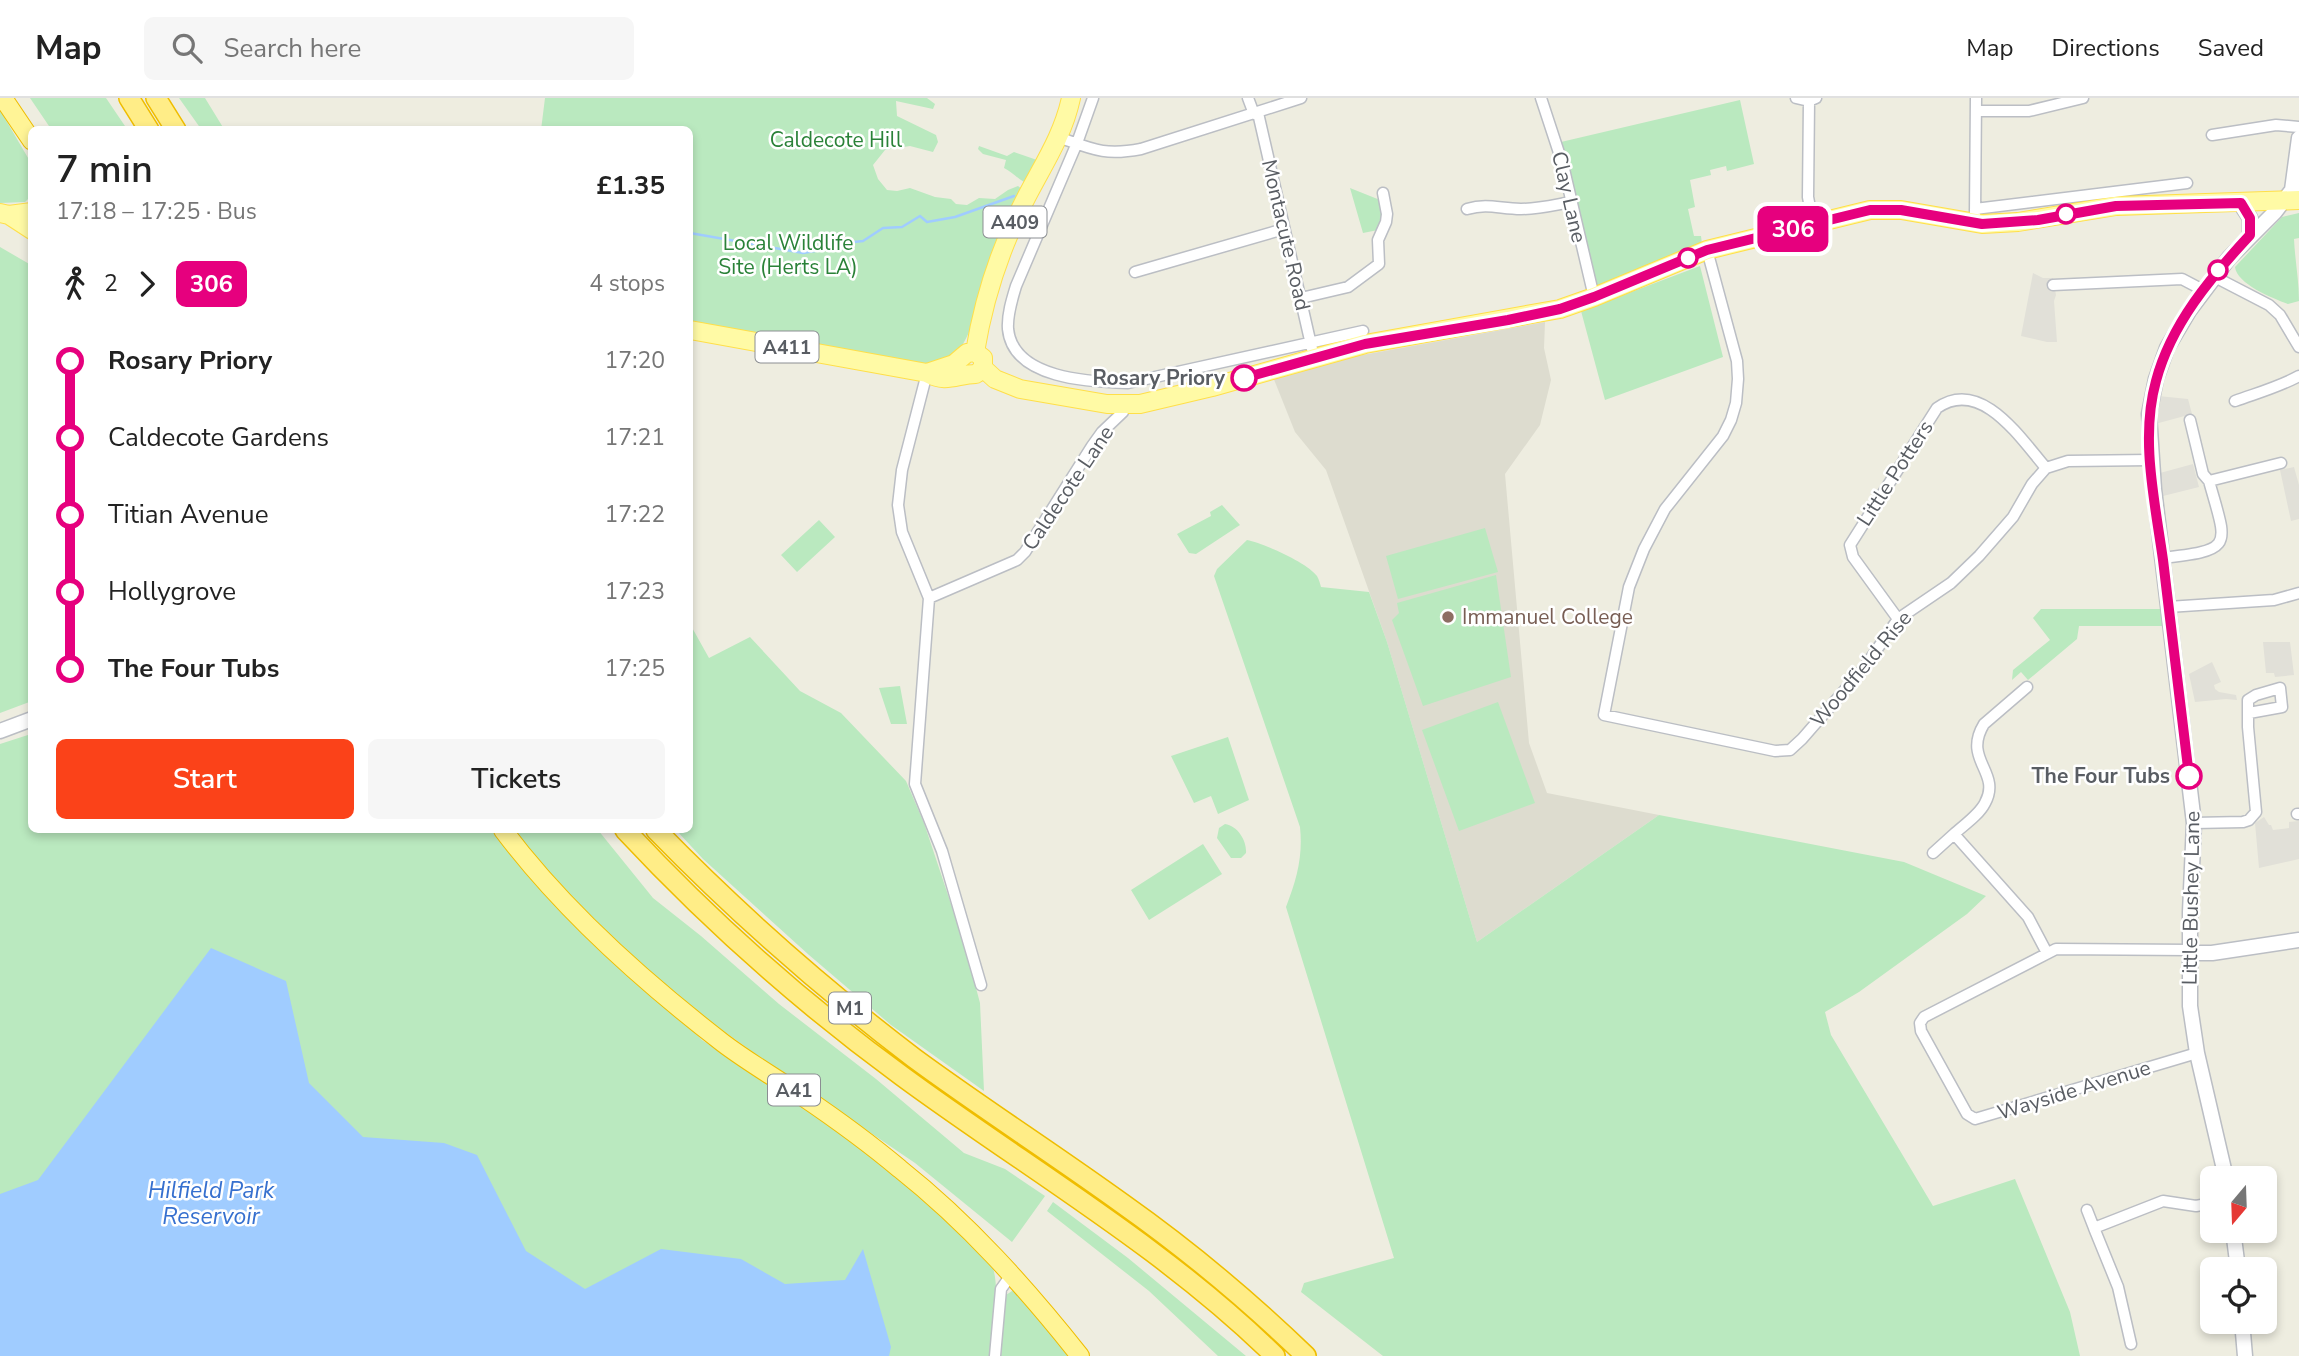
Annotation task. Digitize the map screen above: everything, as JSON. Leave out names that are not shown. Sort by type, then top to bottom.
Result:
[{"type":"highway","points":[[3,98],[28,135]]},
{"type":"highway","points":[[129,98],[146,126]]},
{"type":"highway","points":[[156,98],[174,126]]},
{"type":"highway","name":"A41","points":[[505,833],[577,915],[651,983],[724,1044],[854,1132],[953,1215],[1012,1275],[1080,1356]]},
{"type":"highway","name":"M1","points":[[628,833],[709,914],[822,1014],[903,1077],[1150,1251],[1275,1356]]},
{"type":"highway","name":"M1","points":[[659,833],[758,930],[845,1004],[916,1059],[1163,1234],[1239,1294],[1306,1356]]},
{"type":"main road","name":"A409","points":[[972,363],[981,315],[996,269],[1020,210],[1051,155],[1070,98]]},
{"type":"main road","points":[[927,373],[972,363],[995,379],[1020,389],[1124,406],[1164,399],[1312,350],[1365,344],[1538,315],[1594,297],[1707,250],[1870,210],[1901,210],[2018,222],[2116,206],[2160,195],[2241,203],[2292,200]]},
{"type":"main road","points":[[5,214],[28,212]]},
{"type":"main road","points":[[5,214],[28,228]]},
{"type":"main road","name":"A411","points":[[693,331],[927,373]]},
{"type":"street","points":[[1093,98],[1077,143],[1030,247],[1009,311],[1008,330],[1012,342],[1026,361],[1049,373],[1128,383],[1312,350],[1363,331]]},
{"type":"street","name":"Montacute Road","points":[[1248,98],[1256,114],[1312,350]]},
{"type":"street","points":[[1058,136],[1096,151],[1121,153],[1256,114],[1301,98]]},
{"type":"street","name":"Clay Lane","points":[[1541,98],[1560,156],[1594,297]]},
{"type":"street","points":[[1796,98],[1813,100],[1808,197],[1813,225]]},
{"type":"street","points":[[1975,216],[1976,98]]},
{"type":"street","points":[[1976,111],[2029,111],[2083,98]]},
{"type":"street","points":[[2212,135],[2276,125],[2299,127]]},
{"type":"street","points":[[2292,200],[2299,138]]},
{"type":"street","points":[[2160,195],[2187,183]]},
{"type":"street","points":[[1301,298],[1348,287],[1379,264],[1378,240],[1387,214],[1383,193]]},
{"type":"street","name":"Little Bushey Lane","points":[[2223,1166],[2197,1053],[2190,1006],[2194,823],[2151,460],[2149,414],[2158,371],[2171,340],[2203,290],[2250,235],[2292,200]]},
{"type":"street","points":[[1466,209],[1485,205],[1520,209],[1541,208],[1570,202]]},
{"type":"street","points":[[2241,203],[2250,218],[2250,235]]},
{"type":"street","points":[[1135,272],[1284,229]]},
{"type":"street","name":"Woodfield Rise","points":[[1707,250],[1737,361],[1736,403],[1723,436],[1665,509],[1644,549],[1629,587],[1604,715],[1775,751],[1790,750],[1855,679],[1898,619],[1951,583],[1979,556],[2013,517],[2032,484],[2046,468]]},
{"type":"street","points":[[2213,276],[2269,305],[2280,315],[2299,347]]},
{"type":"street","points":[[2053,285],[2182,279],[2203,290]]},
{"type":"street","points":[[927,373],[902,470],[898,505],[902,532],[929,598],[915,784],[942,851],[981,985]]},
{"type":"street","points":[[2235,401],[2258,391],[2276,388],[2299,376]]},
{"type":"street","name":"Little Potters","points":[[1898,619],[1853,557],[1850,545],[1937,408],[1957,398],[1980,403],[2013,430],[2046,468]]},
{"type":"street","name":"Caldecote Lane","points":[[929,598],[1017,560],[1025,552],[1092,446],[1123,412],[1124,406]]},
{"type":"street","points":[[2162,558],[2211,550],[2219,544],[2223,530],[2209,481],[2203,474],[2190,420]]},
{"type":"street","points":[[2046,468],[2068,461],[2151,460]]},
{"type":"street","points":[[2209,481],[2281,463]]},
{"type":"street","points":[[2168,607],[2274,600],[2299,593]]},
{"type":"street","points":[[1933,853],[1980,810],[1989,792],[1989,781],[1976,751],[1980,730],[1984,723],[2027,687]]},
{"type":"street","points":[[2194,823],[2243,822],[2252,818],[2256,812],[2249,713]]},
{"type":"street","points":[[0,730],[28,720]]},
{"type":"street","points":[[1954,834],[2028,917],[2047,953]]},
{"type":"street","points":[[2190,952],[2212,953],[2299,940]]},
{"type":"street","name":"Wayside Avenue","points":[[2190,952],[2061,948],[1921,1020],[1922,1031],[1970,1117],[1979,1119],[2197,1053]]},
{"type":"street","points":[[2094,1228],[2163,1201],[2200,1205]]},
{"type":"street","points":[[2087,1210],[2118,1287],[2131,1344]]},
{"type":"street","points":[[996,1356],[1001,1289],[1012,1275]]},
{"type":"street","points":[[2243,1334],[2245,1356]]},
{"type":"shaded area","points":[[2033,273],[2043,278],[2053,278],[2057,342],[2021,336]]},
{"type":"shaded area","name":"Immanuel College","points":[[1545,322],[1544,348],[1551,380],[1540,425],[1505,474],[1529,743],[1547,793],[1659,815],[1477,942],[1387,642],[1326,470],[1295,432],[1273,377],[1329,361]]},
{"type":"shaded area","points":[[2158,396],[2188,399],[2192,414],[2155,424]]},
{"type":"shaded area","points":[[2193,464],[2199,487],[2163,496],[2160,473]]},
{"type":"shaded area","points":[[2294,467],[2299,485],[2299,519],[2291,521],[2280,470]]},
{"type":"shaded area","points":[[2263,642],[2290,642],[2294,675],[2275,677],[2274,673],[2266,673]]},
{"type":"shaded area","points":[[2212,662],[2221,682],[2214,685],[2215,689],[2236,695],[2237,700],[2195,702],[2189,674]]},
{"type":"shaded area","points":[[2264,817],[2273,830],[2289,828],[2289,822],[2299,821],[2299,859],[2259,868],[2255,823]]},
{"type":"green space","points":[[30,98],[106,98],[125,126],[49,126]]},
{"type":"green space","points":[[179,98],[205,98],[222,126],[199,126]]},
{"type":"green space","name":"Local Wildlife Site (Herts LA)","points":[[545,98],[927,98],[935,104],[933,109],[896,101],[897,116],[936,135],[938,142],[933,152],[910,146],[885,150],[873,165],[878,179],[887,190],[910,188],[935,197],[951,199],[956,204],[967,205],[979,198],[995,199],[1018,186],[1023,190],[997,238],[981,298],[964,342],[951,358],[925,367],[693,326],[693,126],[542,126]]},
{"type":"green space","points":[[1740,100],[1754,164],[1727,171],[1726,166],[1710,170],[1711,175],[1690,180],[1695,207],[1688,209],[1694,236],[1701,236],[1702,244],[1597,288],[1561,142]]},
{"type":"green space","points":[[0,110],[28,158],[28,199],[25,202],[0,203]]},
{"type":"green space","points":[[979,146],[1007,156],[1014,152],[1037,160],[1034,172],[1024,182],[1004,168],[1006,160],[983,154],[978,149]]},
{"type":"green space","points":[[1350,188],[1380,200],[1384,214],[1378,230],[1363,233]]},
{"type":"green space","points":[[2299,213],[2299,238],[2294,239],[2299,301],[2288,304],[2248,285],[2235,267],[2282,217]]},
{"type":"green space","points":[[0,247],[28,263],[28,702],[0,713]]},
{"type":"green space","points":[[1700,266],[1723,357],[1605,400],[1581,311]]},
{"type":"green space","points":[[1222,505],[1240,525],[1196,554],[1189,553],[1177,534],[1211,516],[1210,512]]},
{"type":"green space","points":[[819,520],[835,537],[797,572],[781,555]]},
{"type":"green space","points":[[1485,528],[1498,572],[1398,599],[1386,556]]},
{"type":"green space","points":[[1247,540],[1274,549],[1305,565],[1317,576],[1321,587],[1369,592],[1387,642],[1477,942],[1659,815],[1904,862],[1986,896],[1967,914],[1859,992],[1825,1012],[1831,1035],[1933,1206],[2015,1179],[2070,1312],[2080,1356],[1383,1356],[1301,1292],[1304,1283],[1394,1258],[1286,907],[1298,867],[1300,827],[1214,576],[1217,569]]},
{"type":"green space","points":[[1496,575],[1511,677],[1423,706],[1392,620],[1399,613],[1397,603]]},
{"type":"green space","points":[[2041,609],[2162,609],[2164,626],[2079,626],[2077,639],[2028,680],[2021,672],[2012,680],[2013,670],[2050,640],[2033,618]]},
{"type":"green space","points":[[693,629],[709,658],[750,637],[800,691],[841,713],[906,781],[924,823],[964,943],[980,1003],[984,1091],[891,1025],[703,859],[679,833],[693,833]]},
{"type":"green space","points":[[900,686],[907,724],[891,724],[879,688]]},
{"type":"green space","points":[[1498,702],[1535,803],[1459,831],[1422,730]]},
{"type":"green space","points":[[28,735],[28,833],[494,833],[551,901],[603,954],[681,1018],[702,1040],[745,1065],[897,1174],[992,1264],[996,1298],[991,1356],[0,1356],[0,744]]},
{"type":"green space","points":[[1228,737],[1249,800],[1218,814],[1211,796],[1194,803],[1171,756]]},
{"type":"green space","points":[[1225,824],[1238,831],[1243,839],[1246,853],[1241,858],[1231,858],[1217,838],[1219,828]]},
{"type":"green space","points":[[513,833],[600,833],[653,898],[779,1004],[876,1079],[964,1153],[1005,1169],[1045,1196],[1012,1242],[915,1163],[669,992],[605,935]]},
{"type":"green space","points":[[1203,844],[1222,874],[1149,920],[1131,890]]},
{"type":"green space","points":[[1053,1202],[1128,1258],[1246,1356],[1218,1356],[1149,1291],[1047,1211]]},
{"type":"green space","points":[[1016,1291],[1072,1356],[1001,1356],[1006,1295]]},
{"type":"water","name":"Hilfield Park Reservoir","points":[[211,948],[286,981],[309,1083],[363,1137],[444,1143],[477,1155],[526,1251],[585,1289],[661,1249],[741,1259],[785,1284],[845,1280],[863,1249],[891,1347],[889,1356],[0,1356],[0,1194],[38,1180]]},
{"type":"waterway","points":[[854,242],[863,241],[883,228],[902,227],[920,216],[927,222],[955,217],[1014,196]]},
{"type":"waterway","points":[[693,234],[803,253],[846,243]]},
{"type":"bus line","name":"306","points":[[1244,378],[1365,344],[1538,315],[1594,297],[1707,250],[1870,210],[1901,210],[1982,224],[2038,220],[2116,206],[2241,203],[2250,218],[2250,235],[2213,276],[2166,348],[2151,397],[2149,414],[2154,489],[2189,776]]},
{"type":"place","name":"Rosary Priory","points":[[1244,378]]},
{"type":"place","name":"Immanuel College","points":[[1448,617]]},
{"type":"place","name":"The Four Tubs","points":[[2189,776]]},
{"type":"park label","name":"Caldecote Hill","points":[[836,140]]}]
